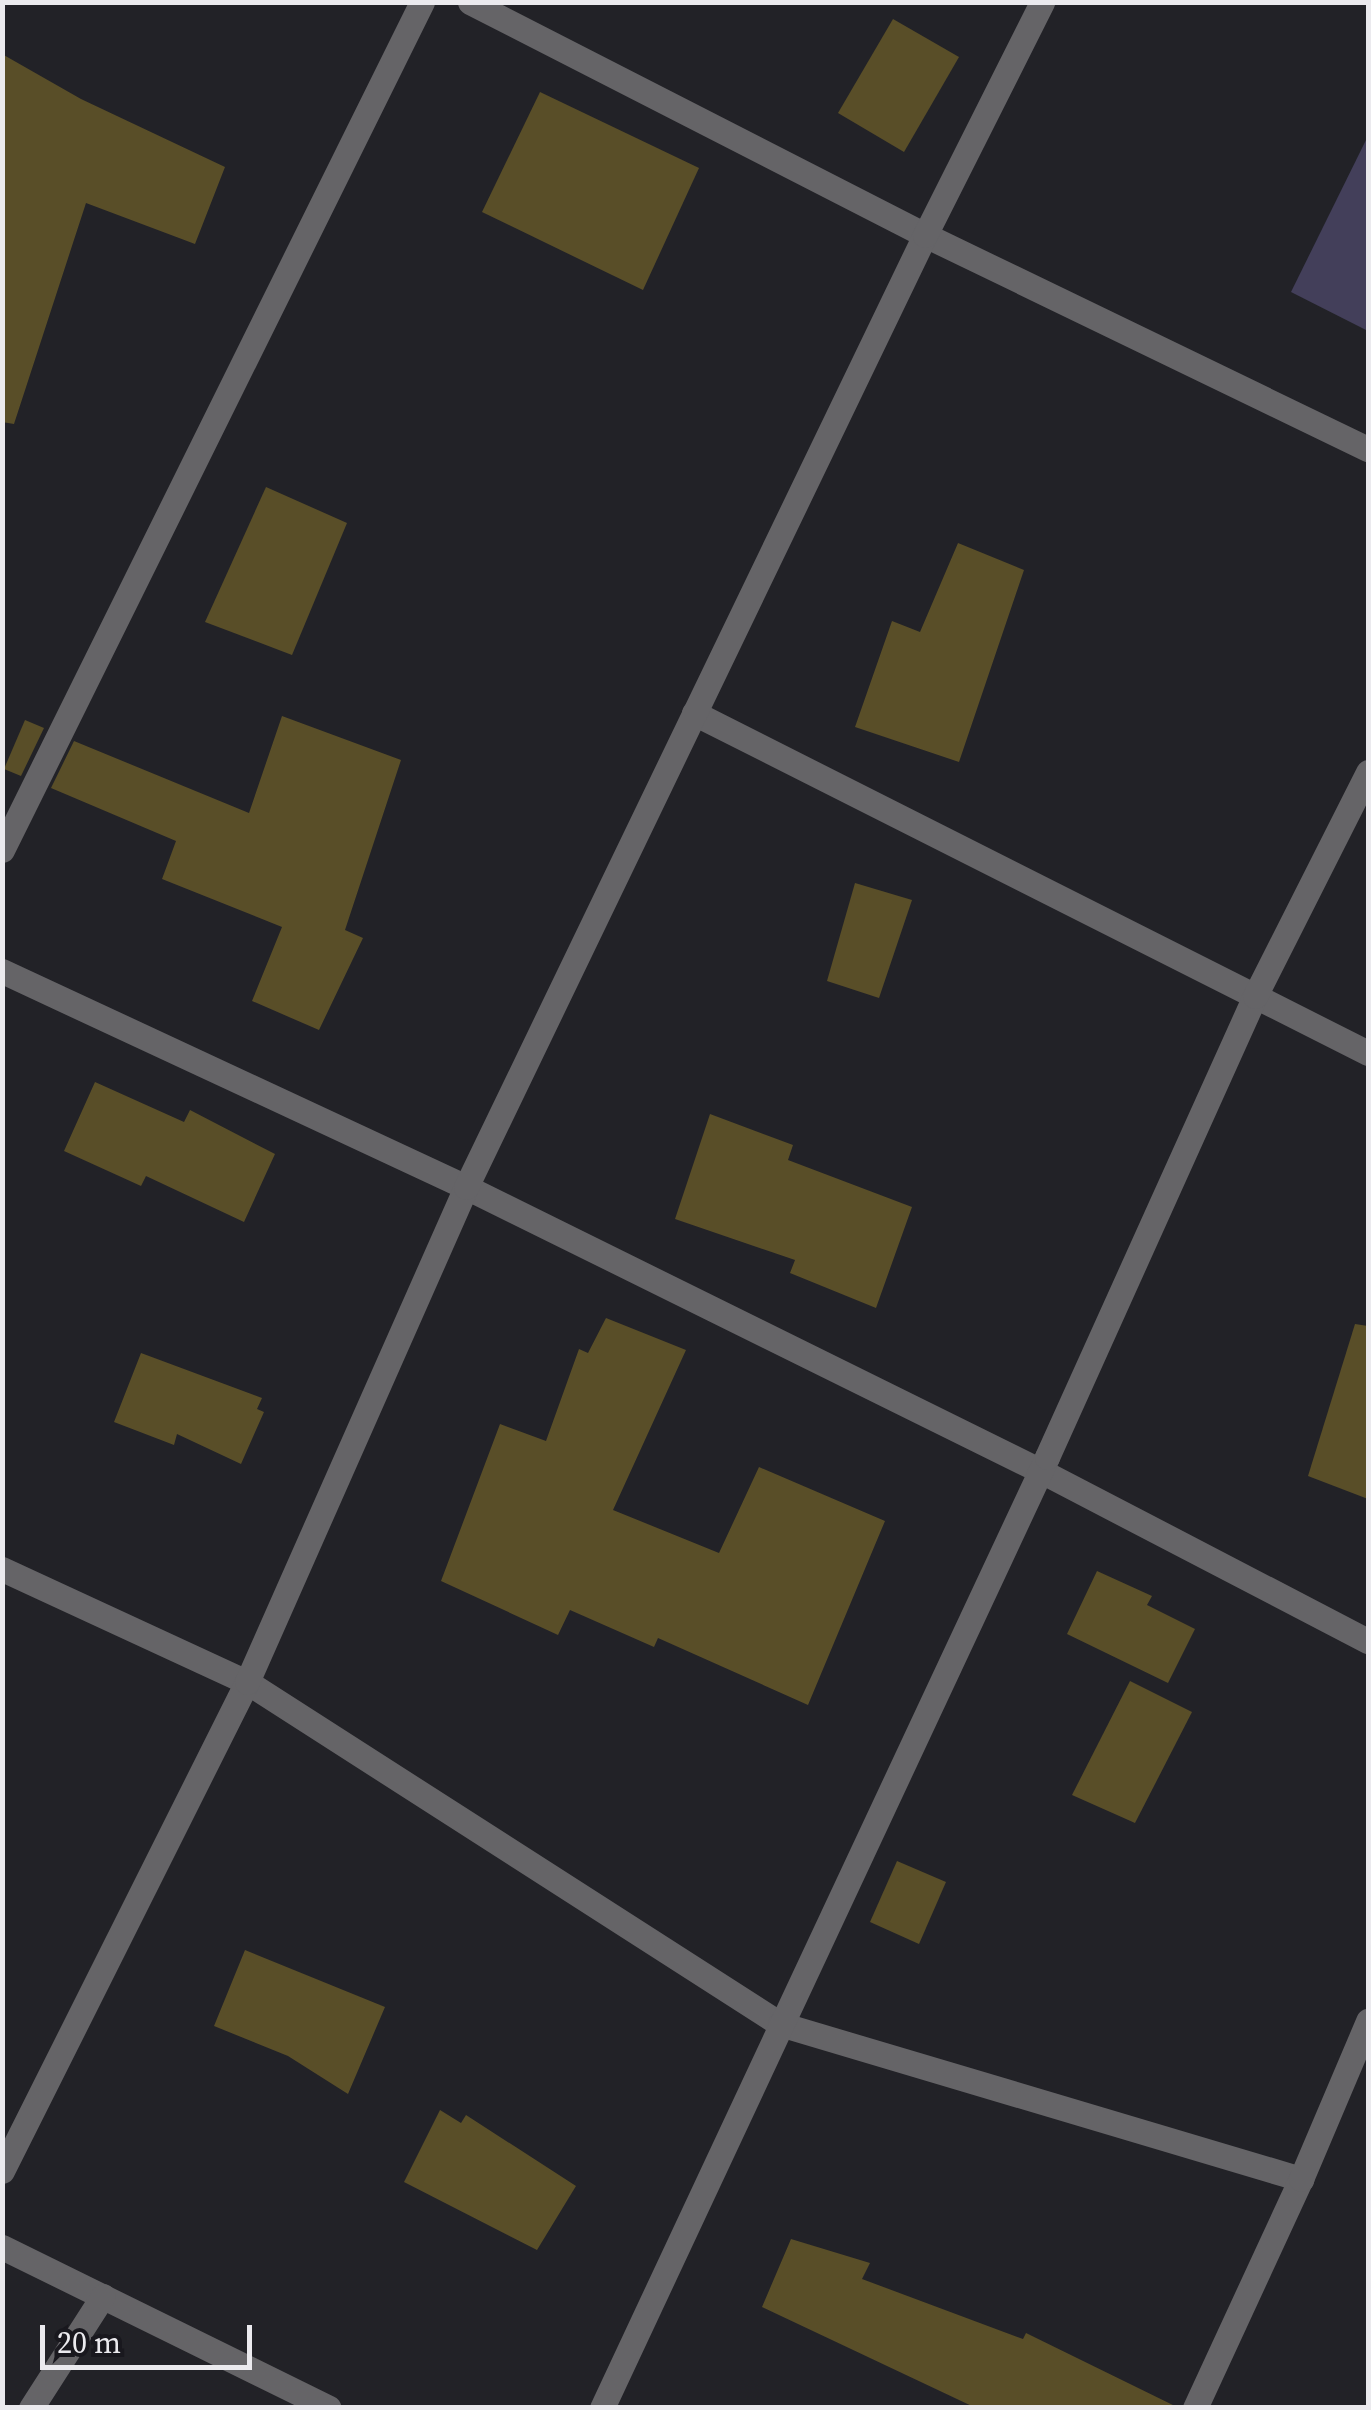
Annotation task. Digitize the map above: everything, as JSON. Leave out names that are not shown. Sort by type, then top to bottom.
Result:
[{"type":"street","points":[[2,850],[422,2]]},
{"type":"street","points":[[470,2],[925,234],[1368,448]]},
{"type":"street","points":[[2,2170],[247,1682],[466,1187],[925,234],[1042,2]]},
{"type":"street","points":[[694,714],[1368,1053]]},
{"type":"street","points":[[602,2408],[1041,1471],[1254,996],[1368,772]]},
{"type":"street","points":[[2,971],[466,1187],[1041,1471],[1368,1641]]},
{"type":"street","points":[[2,1569],[247,1682],[780,2024],[1302,2180]]},
{"type":"street","points":[[1194,2408],[1302,2180],[1368,2021]]},
{"type":"street","points":[[2,2247],[329,2408]]},
{"type":"street","points":[[31,2408],[103,2296]]},
{"type":"shaded area","points":[[1368,136],[1368,331],[1291,292]]},
{"type":"building","points":[[893,19],[959,57],[904,152],[838,113]]},
{"type":"building","points":[[2,54],[81,99],[225,167],[195,244],[86,203],[14,424],[2,422]]},
{"type":"building","points":[[540,92],[699,168],[643,290],[482,212]]},
{"type":"building","points":[[266,487],[347,523],[292,655],[205,622]]},
{"type":"building","points":[[958,543],[1024,570],[959,762],[855,727],[892,621],[920,632]]},
{"type":"building","points":[[282,716],[401,760],[345,930],[363,938],[319,1030],[252,1001],[282,927],[162,879],[176,841],[51,788],[74,741],[249,813]]},
{"type":"building","points":[[25,720],[44,728],[21,776],[4,769]]},
{"type":"building","points":[[855,883],[912,900],[879,998],[827,981]]},
{"type":"building","points":[[95,1082],[184,1122],[190,1110],[275,1154],[244,1222],[146,1176],[141,1186],[64,1151]]},
{"type":"building","points":[[710,1114],[793,1145],[788,1160],[912,1207],[876,1308],[790,1273],[795,1260],[675,1219]]},
{"type":"building","points":[[606,1318],[686,1350],[613,1510],[719,1553],[759,1467],[885,1521],[808,1705],[658,1638],[654,1647],[570,1610],[558,1635],[441,1581],[500,1424],[546,1441],[579,1349],[588,1353]]},
{"type":"building","points":[[1355,1324],[1368,1326],[1368,1499],[1308,1476]]},
{"type":"building","points":[[141,1353],[262,1398],[257,1409],[264,1412],[241,1464],[177,1434],[174,1445],[114,1422]]},
{"type":"building","points":[[1097,1571],[1152,1596],[1147,1605],[1195,1629],[1168,1683],[1067,1634]]},
{"type":"building","points":[[1130,1681],[1192,1712],[1135,1823],[1072,1795]]},
{"type":"building","points":[[897,1861],[946,1882],[919,1944],[870,1922]]},
{"type":"building","points":[[245,1950],[385,2007],[348,2094],[288,2056],[214,2026]]},
{"type":"building","points":[[440,2110],[461,2123],[466,2115],[576,2186],[537,2250],[404,2182]]},
{"type":"building","points":[[791,2239],[870,2263],[862,2279],[1023,2339],[1026,2333],[1179,2408],[976,2408],[762,2307]]}]
